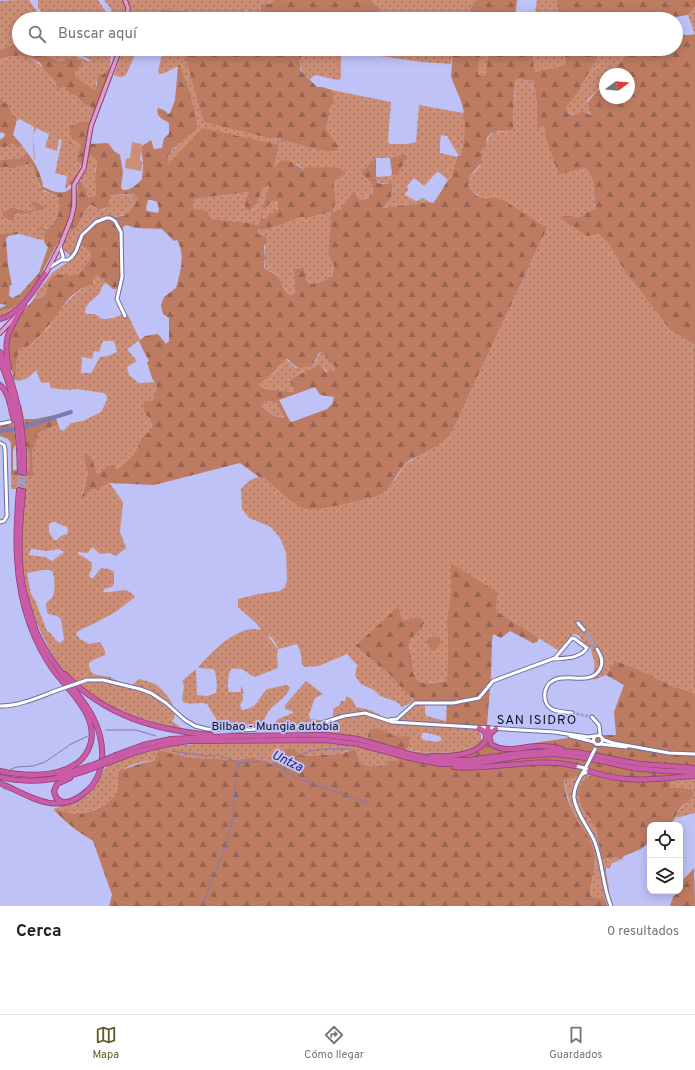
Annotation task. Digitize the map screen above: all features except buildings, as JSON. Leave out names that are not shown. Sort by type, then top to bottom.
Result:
[{"type":"highway","points":[[0,319],[6,317],[15,310],[45,274]]},
{"type":"highway","points":[[0,362],[14,406],[22,472],[23,443],[19,410],[6,355],[6,344],[11,327],[24,305]]},
{"type":"highway","points":[[0,352],[9,373],[19,410]]},
{"type":"highway","points":[[0,385],[4,389],[10,403],[20,448]]},
{"type":"highway","points":[[0,772],[42,774],[61,771],[74,766],[82,759],[88,750],[91,742],[92,731],[88,718],[43,653],[30,624],[18,579],[16,550],[21,490],[20,565],[27,601],[35,626],[49,656],[93,716],[102,746],[101,764],[97,777],[90,789],[79,798],[67,803],[51,804],[36,800],[0,783]]},
{"type":"highway","points":[[25,607],[37,638],[50,661],[68,682]]},
{"type":"highway","points":[[35,626],[51,654],[64,672],[81,690],[101,704],[126,717],[154,726],[186,732],[233,736]]},
{"type":"highway","points":[[479,728],[488,735]]},
{"type":"highway","points":[[488,728],[488,735],[491,744],[502,749],[541,746],[562,748],[577,752]]},
{"type":"highway","points":[[388,748],[428,756],[454,756],[465,754],[478,748],[483,744],[488,735],[496,729]]},
{"type":"highway","name":"Bilbao - Mungia autobia","points":[[0,772],[30,777],[53,775],[95,766],[143,745],[171,739],[233,736],[333,736],[358,739],[426,758],[454,760],[482,759],[541,751],[577,752],[639,764],[695,768]]},
{"type":"highway","name":"Bilbao - Mungia autobia","points":[[117,757],[148,748],[189,741],[325,740],[358,744],[410,758],[440,764],[479,763],[522,756],[555,754],[587,758],[633,768],[695,772]]},
{"type":"highway","points":[[440,764],[444,766],[475,768],[543,763],[575,766]]},
{"type":"highway","name":"Bilbao - Mungia autobia","points":[[0,777],[18,780],[40,780],[74,775],[87,771],[95,766]]},
{"type":"highway","points":[[587,768],[614,778],[626,779],[695,776]]},
{"type":"highway","points":[[79,798],[62,802],[55,796],[54,791],[61,782],[79,776],[87,771]]},
{"type":"main road","points":[[125,0],[128,12]]},
{"type":"main road","points":[[0,333],[24,305],[45,274],[60,246],[73,212],[74,185],[84,168],[91,126],[117,56]]},
{"type":"street","points":[[48,268],[61,260],[70,259],[77,249],[79,239],[86,230],[96,222],[110,218],[115,221],[122,232],[122,277],[116,298],[125,316]]},
{"type":"street","points":[[60,246],[63,256],[61,260]]},
{"type":"street","points":[[55,255],[69,257],[73,256]]},
{"type":"street","points":[[55,255],[57,259],[61,260]]},
{"type":"street","points":[[0,424],[10,422]]},
{"type":"street","points":[[0,443],[4,447],[7,516],[4,521],[0,522]]},
{"type":"street","points":[[578,623],[584,630]]},
{"type":"street","points":[[387,721],[398,718],[415,703],[453,703],[479,698],[493,681],[552,659],[555,658],[572,638],[587,648],[584,652],[575,657],[552,659]]},
{"type":"street","points":[[572,713],[555,711],[550,707],[545,699],[545,691],[550,683],[557,679],[589,678],[599,672],[602,658],[597,649]]},
{"type":"street","points":[[0,706],[10,706],[21,703],[87,680],[103,680],[151,693],[166,703],[185,720],[195,726],[207,729],[242,730],[308,726],[322,724],[344,716],[369,713],[387,721],[561,733],[588,737],[598,735],[609,742],[638,748]]},
{"type":"street","points":[[592,717],[599,725],[600,734]]},
{"type":"street","points":[[561,733],[600,744],[695,754]]},
{"type":"street","points":[[595,736],[593,739],[595,749]]},
{"type":"street","points":[[602,738],[602,741],[595,749],[575,790],[575,802],[594,841],[599,855],[605,889],[611,906]]},
{"type":"street","points":[[575,766],[587,768]]},
{"type":"street","points":[[575,766],[579,770],[581,776]]},
{"type":"shaded area","points":[[29,0],[37,12],[12,12],[12,45],[0,50],[0,1]]},
{"type":"shaded area","points":[[38,0],[98,0],[106,12],[41,12],[38,7]]},
{"type":"shaded area","points":[[104,0],[123,0],[126,7],[126,12],[110,12],[112,10]]},
{"type":"shaded area","points":[[127,0],[274,0],[269,4],[261,4],[260,12],[189,12],[163,10],[163,12],[130,12],[130,7]]},
{"type":"shaded area","points":[[372,0],[476,0],[468,12],[380,12]]},
{"type":"shaded area","points":[[537,0],[557,0],[558,12],[535,12]]},
{"type":"shaded area","points":[[695,7],[695,34],[688,15]]},
{"type":"shaded area","points":[[12,56],[25,56],[32,59],[50,75],[56,87],[59,89],[65,87],[68,92],[76,96],[85,105],[95,110],[91,123],[75,124],[74,141],[79,143],[82,148],[66,142],[79,148],[76,161],[81,164],[79,171],[65,190],[67,176],[55,173],[62,140],[59,139],[57,151],[45,147],[49,134],[36,128],[33,135],[34,127],[20,119],[16,122],[16,117],[13,115],[8,105],[0,98],[0,59]]},
{"type":"shaded area","points":[[48,56],[76,56],[88,61],[91,60],[82,56],[111,56],[110,65],[112,67],[96,82],[95,90],[77,78],[75,72],[81,64],[69,58],[60,62]]},
{"type":"shaded area","points":[[121,56],[134,56],[127,73],[124,76],[121,77],[114,75]]},
{"type":"shaded area","points":[[162,56],[186,56],[184,61],[186,61],[205,122],[268,138],[281,139],[280,141],[290,141],[337,152],[326,129],[329,109],[333,102],[332,90],[391,102],[388,141],[390,144],[407,144],[416,142],[419,105],[463,113],[466,128],[461,154],[459,155],[457,153],[447,136],[441,135],[440,153],[457,157],[452,174],[448,180],[437,172],[424,186],[414,178],[407,186],[408,191],[405,195],[416,201],[423,198],[429,202],[383,208],[391,198],[393,184],[380,183],[377,177],[395,174],[406,159],[402,155],[390,158],[376,158],[361,174],[370,182],[373,187],[373,193],[363,200],[360,200],[356,195],[352,197],[343,207],[331,213],[328,252],[334,266],[331,277],[322,282],[310,284],[302,267],[298,268],[294,272],[295,291],[290,295],[277,275],[265,268],[265,236],[257,234],[258,229],[266,230],[302,217],[311,217],[332,212],[336,201],[334,182],[342,176],[345,172],[344,170],[321,167],[313,169],[306,167],[304,169],[297,164],[274,169],[279,145],[168,166],[168,155],[198,125],[193,104],[180,66],[164,73],[159,74],[158,71]]},
{"type":"shaded area","points":[[302,56],[342,56],[341,78],[338,80],[315,75],[310,79],[302,72],[300,65]]},
{"type":"shaded area","points":[[380,56],[452,56],[451,64],[422,62]]},
{"type":"shaded area","points":[[480,56],[488,56],[485,76],[478,75]]},
{"type":"shaded area","points":[[533,56],[564,56],[566,64],[563,67],[534,72]]},
{"type":"shaded area","points":[[599,56],[625,56],[616,68],[599,68],[599,88],[587,101],[592,115],[582,112],[574,115],[566,111],[566,108],[579,91]]},
{"type":"shaded area","points":[[516,79],[534,81],[538,129],[544,126],[557,171],[561,174],[584,168],[588,171],[592,181],[596,208],[581,217],[570,216],[598,234],[608,243],[624,270],[670,330],[695,345],[695,694],[674,687],[636,668],[615,661],[606,675],[594,680],[594,663],[591,648],[582,641],[579,635],[574,634],[571,636],[559,651],[496,611],[451,563],[451,589],[447,619],[447,681],[427,683],[418,681],[415,677],[409,644],[423,620],[418,616],[403,620],[398,608],[355,646],[398,682],[413,701],[425,704],[426,716],[478,729],[481,734],[481,740],[475,745],[456,752],[434,753],[413,751],[405,749],[406,737],[393,736],[378,729],[372,729],[369,731],[367,740],[401,760],[389,761],[386,765],[373,767],[360,763],[356,751],[349,750],[340,754],[305,756],[284,750],[275,762],[271,764],[252,757],[237,760],[190,758],[159,750],[154,761],[144,761],[134,764],[117,774],[117,790],[115,795],[106,804],[81,814],[54,810],[53,809],[75,802],[88,795],[97,784],[106,766],[134,754],[166,746],[213,743],[293,742],[308,732],[271,731],[278,719],[293,713],[292,711],[285,709],[285,705],[306,681],[323,694],[315,698],[309,715],[310,719],[332,720],[334,708],[339,706],[341,701],[345,701],[347,696],[352,699],[356,707],[370,710],[390,720],[394,720],[412,705],[413,702],[402,707],[397,702],[380,696],[374,690],[361,684],[355,676],[357,665],[347,654],[319,666],[305,667],[302,665],[301,654],[297,644],[279,649],[272,638],[267,635],[278,649],[278,668],[255,677],[239,669],[231,669],[229,677],[229,692],[241,692],[242,687],[244,694],[242,694],[243,700],[240,705],[242,710],[255,705],[267,689],[286,685],[290,687],[289,691],[284,697],[269,711],[262,724],[255,732],[205,732],[218,722],[207,704],[189,704],[183,702],[182,697],[184,686],[182,681],[196,669],[197,695],[207,696],[216,693],[217,685],[215,671],[213,669],[198,668],[199,666],[219,646],[236,634],[253,629],[261,630],[257,624],[238,607],[238,599],[280,591],[285,587],[287,580],[286,552],[280,538],[271,527],[249,518],[242,509],[241,489],[246,484],[251,480],[263,477],[306,510],[355,502],[381,494],[395,480],[404,465],[424,454],[450,436],[547,228],[493,197],[485,198],[479,196],[468,186],[470,176],[480,166],[481,151],[490,135],[494,132],[513,130]],"holes":[[[422,733],[440,736],[442,739],[438,742],[423,740],[421,737]]]},
{"type":"shaded area","points":[[33,139],[35,160],[34,159]]},
{"type":"shaded area","points":[[132,142],[142,144],[140,160],[143,162],[141,171],[125,168],[126,159],[130,158]]},
{"type":"shaded area","points":[[13,143],[18,149],[22,145],[26,151],[23,158],[0,160],[0,147],[5,147]]},
{"type":"shaded area","points":[[87,153],[97,162],[95,173],[96,194],[90,198],[86,194],[80,177],[85,169]]},
{"type":"shaded area","points":[[31,164],[37,175],[39,184],[44,187],[39,189],[58,197],[58,214],[48,229],[45,227],[42,229],[45,232],[43,240],[18,234],[19,231],[0,234],[0,168],[7,167],[13,169]],"holes":[[[39,204],[44,209],[14,214],[12,221],[6,219],[2,212],[12,207],[27,211],[36,208],[34,206]]]},
{"type":"shaded area","points":[[269,184],[263,209],[274,201],[278,205],[277,210],[268,217],[264,218],[262,215],[259,227],[250,223],[209,219],[193,208],[194,199],[249,192],[244,204],[248,211],[252,211],[264,187]]},
{"type":"shaded area","points":[[110,194],[134,194],[137,201],[126,215],[101,220],[97,224],[82,247],[89,251],[91,258],[81,271],[70,276],[56,277],[52,280],[45,294],[34,299],[37,292],[53,272],[73,259],[72,256],[61,249],[67,233],[77,225],[87,206],[93,205],[98,210],[107,208]]},
{"type":"shaded area","points":[[60,236],[62,236],[53,254]]},
{"type":"shaded area","points":[[96,275],[99,276],[106,283],[102,286],[99,294],[88,304],[85,312],[87,314],[95,314],[102,319],[117,317],[123,312],[128,315],[140,340],[127,349],[137,361],[127,367],[129,375],[139,383],[154,382],[157,388],[153,400],[144,406],[151,423],[150,430],[141,438],[137,448],[129,459],[117,469],[115,467],[107,467],[98,474],[84,456],[88,473],[82,494],[91,489],[101,488],[109,483],[111,485],[123,502],[120,532],[126,547],[116,556],[110,553],[100,554],[92,547],[88,553],[78,552],[78,554],[92,563],[92,568],[89,575],[90,578],[93,578],[101,568],[109,569],[114,572],[114,584],[112,587],[104,589],[103,592],[125,590],[132,593],[135,597],[114,613],[78,631],[76,634],[80,639],[89,644],[100,642],[105,651],[105,655],[89,663],[93,674],[110,677],[120,683],[131,686],[139,679],[155,684],[171,701],[175,712],[175,717],[172,721],[185,730],[134,716],[109,706],[86,692],[72,680],[60,666],[41,632],[28,595],[24,577],[21,542],[24,489],[11,489],[11,475],[25,475],[24,445],[46,425],[57,422],[60,429],[63,431],[71,423],[83,421],[101,412],[107,400],[106,394],[103,393],[77,389],[68,390],[51,388],[49,382],[41,383],[36,370],[24,379],[15,380],[19,349],[28,346],[43,333],[74,295],[94,283],[93,278]],"holes":[[[103,341],[114,341],[117,352],[108,356],[100,357],[91,373],[81,373],[82,357],[92,359],[94,351],[99,352]],[[56,522],[67,527],[67,534],[61,536],[57,540],[54,540],[49,532],[49,524]],[[31,549],[48,551],[58,549],[64,552],[52,561],[45,557],[29,555]],[[43,570],[50,570],[53,572],[54,593],[52,598],[46,603],[48,614],[57,616],[61,619],[64,640],[60,643],[56,641],[51,633],[47,631],[35,600],[31,594],[27,573]]]},
{"type":"shaded area","points":[[39,279],[33,289],[19,304],[35,285]]},
{"type":"shaded area","points":[[19,304],[11,313],[0,318],[0,312]]},
{"type":"shaded area","points":[[321,352],[324,352],[335,366],[335,370],[328,372],[322,367],[305,372],[290,379],[289,380],[294,388],[293,392],[267,389],[259,386],[259,384],[273,373],[286,359],[296,368],[314,363]]},
{"type":"shaded area","points":[[266,401],[278,402],[284,416],[275,416],[261,406]]},
{"type":"shaded area","points":[[585,774],[591,775],[581,783],[579,797],[594,824],[599,840],[602,858],[617,857],[620,860],[612,863],[609,869],[606,868],[609,893],[605,899],[590,896],[595,861],[593,848],[572,809],[564,779]]},
{"type":"shaded area","points":[[689,777],[695,778],[695,813],[676,818],[680,809],[693,796],[694,793],[692,790],[671,788],[670,781]]},
{"type":"green space","points":[[274,0],[372,0],[379,8],[380,12],[260,12],[261,4],[269,4]]},
{"type":"green space","points":[[476,0],[517,0],[516,12],[468,12]]},
{"type":"green space","points":[[557,0],[695,0],[695,7],[688,15],[683,16],[683,12],[558,12]]},
{"type":"green space","points":[[162,10],[189,12],[161,12]]},
{"type":"green space","points":[[683,33],[688,35],[695,34],[695,345],[670,330],[624,270],[608,243],[598,234],[587,236],[559,217],[581,217],[596,208],[591,176],[585,168],[561,174],[558,173],[548,144],[544,126],[538,129],[537,128],[537,105],[534,81],[516,79],[513,130],[491,133],[487,138],[486,146],[481,151],[482,156],[479,166],[470,176],[468,186],[477,196],[485,198],[493,197],[505,201],[547,228],[450,436],[438,445],[406,463],[389,487],[381,494],[367,499],[319,509],[305,509],[299,506],[288,499],[263,477],[259,477],[240,463],[154,485],[109,483],[99,489],[91,489],[85,496],[82,497],[88,473],[84,459],[85,455],[88,454],[91,457],[97,474],[109,466],[117,469],[132,456],[141,438],[148,433],[151,428],[150,420],[143,408],[145,403],[153,400],[157,387],[152,378],[147,362],[149,361],[139,341],[145,336],[158,334],[166,344],[169,341],[169,318],[163,314],[161,305],[164,297],[176,288],[179,276],[182,258],[180,246],[177,240],[174,241],[162,229],[136,228],[126,225],[123,227],[124,273],[116,289],[113,289],[97,275],[93,278],[93,284],[81,289],[70,297],[43,333],[28,346],[19,349],[15,380],[9,356],[8,341],[10,334],[20,316],[34,299],[45,294],[50,280],[53,277],[57,275],[73,275],[82,271],[91,257],[89,251],[80,245],[91,227],[110,217],[126,215],[135,204],[137,199],[134,194],[110,195],[108,207],[98,210],[93,205],[88,206],[76,227],[69,232],[75,214],[78,183],[81,180],[88,197],[93,197],[96,194],[95,176],[97,162],[87,153],[89,144],[108,143],[114,151],[120,155],[123,172],[121,188],[123,190],[131,188],[142,179],[142,146],[151,140],[154,149],[162,148],[164,138],[169,134],[169,123],[159,116],[157,111],[158,108],[164,110],[168,114],[170,113],[175,100],[178,66],[180,65],[191,98],[196,116],[197,128],[168,155],[168,165],[202,128],[279,145],[274,168],[280,161],[288,160],[303,169],[306,167],[331,167],[345,171],[345,174],[334,182],[336,200],[332,212],[341,209],[354,191],[361,200],[366,199],[373,193],[373,187],[370,182],[361,174],[376,158],[376,175],[378,183],[393,183],[391,198],[383,208],[429,202],[433,203],[437,198],[451,177],[457,157],[461,154],[464,139],[464,112],[451,77],[452,56],[480,56],[478,75],[485,76],[488,56],[533,56],[534,72],[564,66],[566,62],[565,56],[599,56],[579,91],[566,108],[566,111],[574,115],[583,111],[591,115],[587,103],[599,89],[599,104],[635,104],[635,68],[616,68],[625,56],[683,56]],"holes":[[[269,185],[262,211],[270,203],[274,201],[277,202],[278,209],[266,218],[263,218],[262,213],[258,226],[250,223],[210,219],[208,212],[193,208],[194,199],[249,192],[244,204],[246,209],[250,212],[256,204],[264,187]],[[148,200],[157,202],[159,209],[158,213],[147,211],[146,208]],[[331,212],[328,252],[334,266],[332,276],[322,282],[310,284],[307,281],[304,268],[302,267],[296,269],[294,272],[295,292],[292,295],[289,294],[285,290],[280,279],[264,267],[264,247],[267,239],[265,236],[257,234],[258,229],[266,230],[302,217],[311,217]],[[324,352],[327,360],[335,366],[335,370],[326,372],[320,365],[292,378],[289,381],[294,388],[293,392],[267,389],[259,386],[259,384],[270,376],[286,359],[297,367],[302,368],[314,363],[319,353]],[[315,387],[320,395],[334,397],[332,404],[327,409],[292,422],[290,421],[279,400]],[[266,401],[277,402],[284,417],[274,416],[261,406]]]},
{"type":"green space","points":[[12,45],[12,56],[0,59],[0,50]]},
{"type":"green space","points":[[26,56],[48,56],[60,62],[69,58],[81,61],[82,64],[75,73],[77,78],[95,90],[100,74],[104,74],[108,69],[111,70],[95,110],[85,105],[76,96],[68,92],[65,87],[57,90],[53,79],[44,70],[40,63]]},
{"type":"green space","points":[[186,56],[302,56],[300,61],[300,70],[317,87],[332,90],[334,102],[329,109],[326,129],[337,145],[338,151],[332,152],[296,143],[280,142],[281,139],[268,138],[204,122],[186,61],[183,61]]},
{"type":"green space","points":[[0,98],[8,105],[13,115],[16,117],[13,135],[22,145],[18,149],[13,143],[5,147],[0,147],[0,140],[5,136],[4,133],[0,132]]},
{"type":"green space","points":[[82,121],[91,123],[84,164],[71,185],[70,184],[81,167],[81,164],[76,161],[79,148],[64,141],[81,148],[79,143],[71,137],[70,127]]},
{"type":"green space","points":[[26,151],[38,171],[43,185],[41,186],[31,164],[13,169],[7,167],[0,168],[0,160],[23,158]]},
{"type":"green space","points":[[406,155],[406,159],[397,175],[392,174],[390,158]]},
{"type":"green space","points":[[44,187],[55,192],[62,193],[73,188],[72,206],[66,227],[38,280],[20,303],[13,308],[0,312],[0,308],[8,305],[0,304],[0,234],[19,231],[18,234],[8,236],[6,239],[8,265],[12,285],[10,285],[9,295],[12,298],[20,294],[39,273],[48,247],[44,240],[45,232],[42,229],[37,229],[41,227],[48,229],[58,214],[58,197],[44,190],[39,191],[39,189]]},
{"type":"green space","points":[[31,202],[36,202],[45,208],[23,214],[14,214],[14,219],[12,221],[3,216],[2,212],[12,207],[27,211],[36,208],[31,204]]},
{"type":"green space","points":[[21,404],[24,419],[35,419],[55,415],[58,424],[37,433],[36,444],[32,450],[33,476],[11,475],[11,443],[8,439],[0,436],[0,426],[13,423],[16,444],[13,450],[13,470],[26,473],[27,471],[30,471],[29,452],[25,443],[20,407]]},
{"type":"green space","points":[[451,563],[497,592],[496,611],[539,638],[537,642],[533,643],[510,631],[501,638],[493,634],[487,725],[478,729],[446,724],[447,701],[437,703],[415,702],[390,675],[355,646],[398,607],[403,620],[418,616],[424,622],[409,644],[415,677],[423,683],[447,681],[447,619],[451,589]]},
{"type":"green space","points":[[439,637],[441,641],[436,650],[432,651],[426,642],[430,638]]},
{"type":"green space","points":[[615,661],[636,668],[674,687],[695,694],[695,778],[670,781],[671,788],[683,788],[692,790],[694,793],[692,797],[681,807],[672,822],[647,822],[647,844],[641,849],[624,856],[621,860],[617,857],[602,859],[596,829],[588,815],[586,815],[579,796],[579,788],[581,784],[591,775],[585,774],[564,780],[566,795],[570,806],[589,839],[594,851],[595,861],[590,896],[605,899],[608,906],[109,906],[112,895],[93,841],[76,830],[54,810],[78,814],[103,806],[113,798],[116,793],[118,788],[117,776],[119,771],[142,763],[154,761],[159,750],[190,758],[237,760],[252,757],[271,764],[284,750],[287,749],[291,749],[305,756],[341,754],[353,749],[356,751],[360,763],[373,767],[386,765],[389,761],[400,760],[391,755],[375,750],[367,740],[369,731],[372,729],[379,729],[396,736],[409,737],[409,744],[406,750],[435,753],[446,753],[467,749],[476,745],[481,739],[501,748],[587,735],[616,735],[614,712],[624,685],[606,675]]},
{"type":"green space","points":[[694,868],[695,906],[670,906],[673,897],[676,894],[683,894],[683,880]]},
{"type":"waterway","points":[[23,427],[71,412]]},
{"type":"waterway","points":[[0,431],[15,429]]},
{"type":"waterway","name":"Untza","points":[[106,730],[136,730],[156,736]]},
{"type":"waterway","name":"Untza","points":[[11,769],[33,766],[45,762],[71,744],[88,736]]},
{"type":"waterway","points":[[283,769],[306,752],[325,749],[350,749]]},
{"type":"waterway","name":"Untza","points":[[172,751],[207,756],[219,755],[239,763],[262,761],[277,766],[299,779],[368,803]]},
{"type":"waterway","points":[[237,773],[239,764]]},
{"type":"waterway","points":[[203,906],[223,854],[232,823],[236,780]]},
{"type":"tunnel","points":[[19,490],[20,472]]},
{"type":"tunnel","points":[[23,491],[24,473]]},
{"type":"tunnel","points":[[584,630],[597,649]]},
{"type":"tunnel","points":[[572,713],[592,717]]},
{"type":"tunnel","points":[[5,778],[5,790]]},
{"type":"district","name":"SAN ISIDRO","points":[[537,721]]}]
